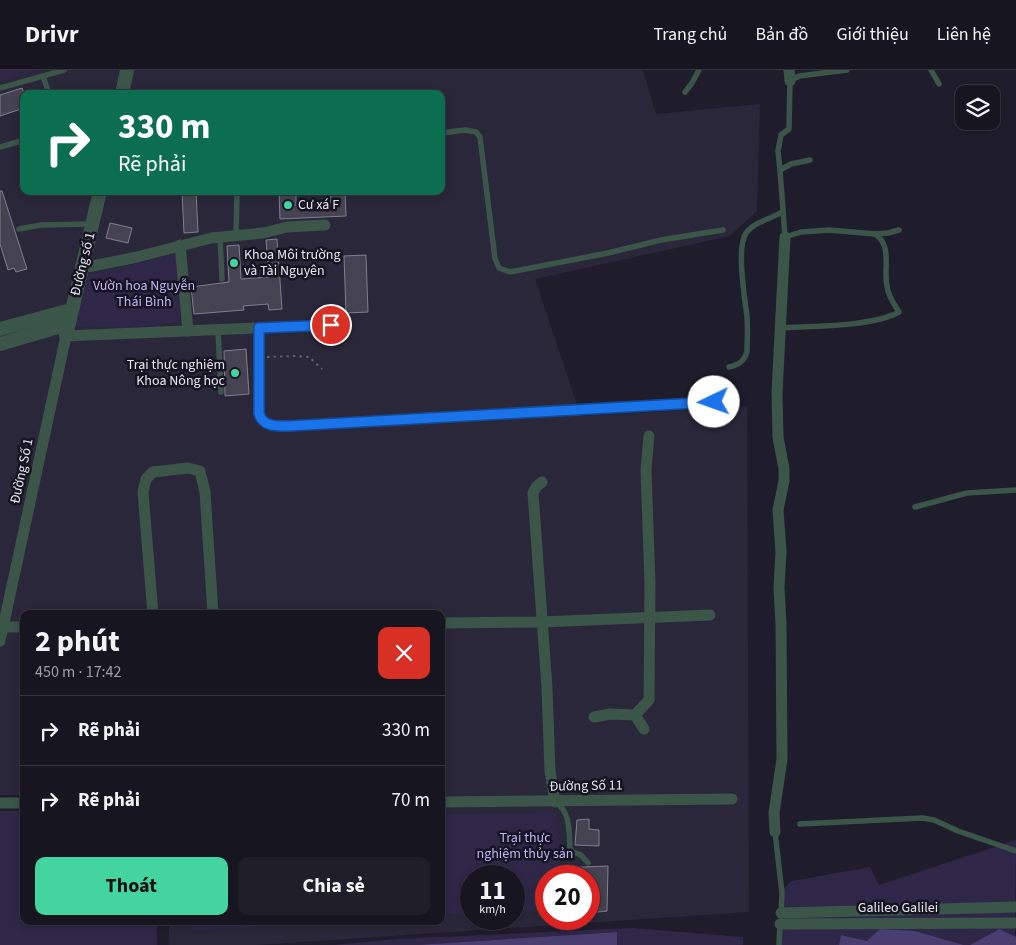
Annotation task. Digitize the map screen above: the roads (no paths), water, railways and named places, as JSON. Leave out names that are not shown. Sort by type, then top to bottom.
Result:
[{"type":"street","points":[[123,90],[127,70]]},
{"type":"street","name":"Đường số 1","points":[[67,330],[99,195]]},
{"type":"street","points":[[82,268],[137,257],[220,236],[263,233],[287,227],[324,225]]},
{"type":"street","points":[[775,832],[774,813],[782,759],[779,587],[781,552],[778,510],[784,482],[784,469],[778,437],[777,393],[785,236]]},
{"type":"street","points":[[180,245],[188,331]]},
{"type":"street","points":[[0,329],[71,310]]},
{"type":"street","points":[[0,344],[67,330],[188,331],[283,327]]},
{"type":"street","name":"Đường Số 1","points":[[0,641],[67,330]]},
{"type":"street","points":[[594,717],[610,714],[635,715],[649,700],[650,617],[646,470],[649,436]]},
{"type":"street","points":[[152,610],[143,492],[145,482],[153,472],[188,468],[200,471],[206,492],[213,610]]},
{"type":"street","points":[[542,482],[533,493],[547,688],[550,771],[555,802]]},
{"type":"street","points":[[445,624],[710,615]]},
{"type":"street","points":[[3,627],[20,627]]},
{"type":"street","points":[[635,715],[644,729]]},
{"type":"street","name":"Đường Số 11","points":[[445,802],[732,799]]},
{"type":"street","points":[[0,803],[20,803]]},
{"type":"street","name":"Galileo Galilei","points":[[781,918],[1016,908]]},
{"type":"street","name":"Galileo Galilei","points":[[781,918],[1016,922]]},
{"type":"lane","points":[[0,88],[64,70]]},
{"type":"lane","points":[[685,92],[699,70]]},
{"type":"lane","points":[[848,70],[790,76],[789,129],[781,135],[778,151],[785,236],[800,232],[829,230],[875,234],[899,230]]},
{"type":"lane","points":[[931,70],[939,84]]},
{"type":"lane","points":[[43,76],[48,90]]},
{"type":"lane","points":[[445,132],[465,130],[476,132],[480,137],[495,259],[500,268],[510,272],[608,253],[660,240],[723,230]]},
{"type":"lane","points":[[0,147],[20,141]]},
{"type":"lane","points":[[780,170],[791,164],[810,160]]},
{"type":"lane","points":[[236,236],[237,195]]},
{"type":"lane","points":[[729,368],[746,358],[747,352],[747,317],[742,270],[743,241],[746,233],[756,225],[782,212]]},
{"type":"lane","points":[[20,229],[41,225],[93,225]]},
{"type":"lane","points":[[780,328],[862,322],[888,318],[899,312],[886,285],[887,261],[884,243],[881,237],[875,234]]},
{"type":"lane","points":[[220,236],[222,279]]},
{"type":"lane","points":[[283,327],[331,325]]},
{"type":"lane","points":[[259,328],[260,417],[265,423],[273,426],[733,401]]},
{"type":"lane","points":[[218,330],[221,392]]},
{"type":"lane","points":[[915,506],[967,493],[1016,490]]},
{"type":"lane","points":[[555,802],[561,806],[567,817],[570,849],[581,855],[588,863]]},
{"type":"lane","points":[[800,824],[922,818],[934,820],[958,831],[1016,851]]},
{"type":"lane","points":[[775,832],[782,893],[779,945]]},
{"type":"place","name":"Cư xá F","points":[[288,205]]},
{"type":"place","name":"Khoa Môi trường và Tài Nguyên","points":[[234,263]]},
{"type":"place","name":"Trại thực nghiệm Khoa Nông học","points":[[235,373]]},
{"type":"park label","name":"Vườn hoa Nguyễn Thái Bình","points":[[144,294]]},
{"type":"park label","name":"Trại thực nghiệm thủy sản","points":[[525,846]]}]
